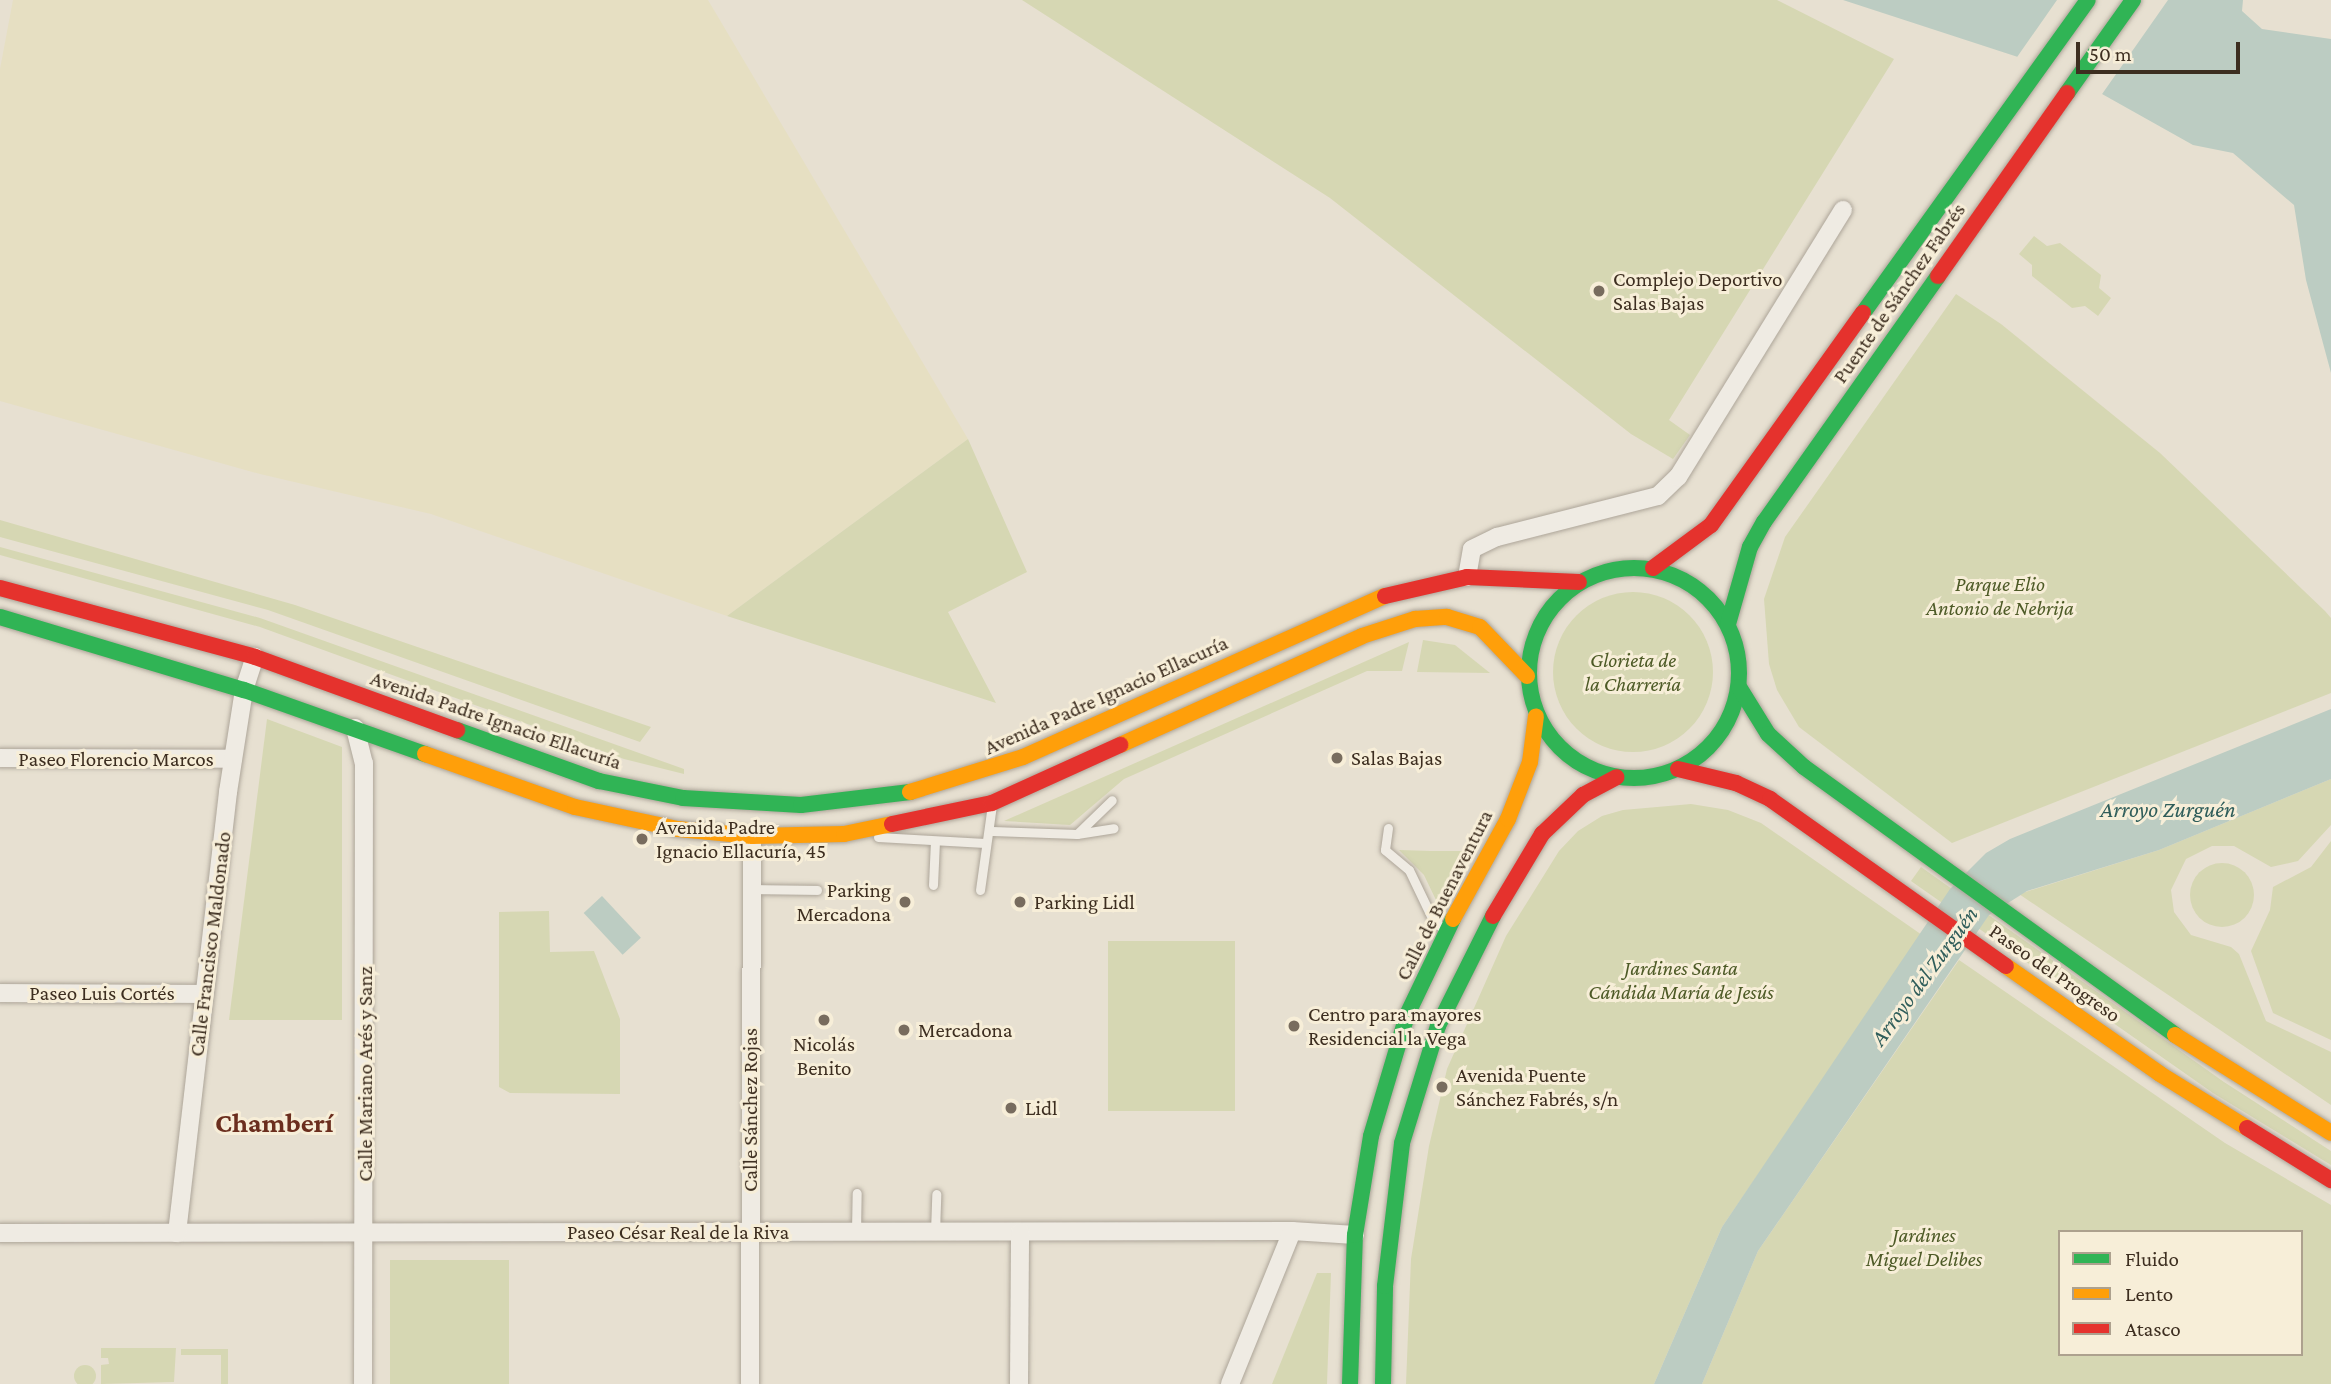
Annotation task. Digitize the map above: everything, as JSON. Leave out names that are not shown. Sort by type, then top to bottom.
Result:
[{"type":"main road","name":"Puente de Sánchez Fabrés","points":[[1653,568],[1711,525],[1895,275],[2088,0]]},
{"type":"main road","name":"Puente de Sánchez Fabrés","points":[[1728,624],[1750,547],[1764,522],[2133,0]]},
{"type":"main road","points":[[1627,567],[1653,568],[1683,579],[1709,598],[1728,624],[1739,665],[1739,687],[1719,736],[1678,769],[1648,778],[1617,777],[1583,766],[1556,745],[1536,716],[1527,676],[1532,639],[1550,606],[1579,582],[1627,567]]},
{"type":"main road","name":"Avenida Padre Ignacio Ellacuría","points":[[0,588],[255,657],[582,776],[636,790],[751,805],[824,804],[907,793],[974,775],[1023,757],[1349,609],[1406,588],[1467,577],[1579,582]]},
{"type":"main road","points":[[0,617],[244,690],[575,807],[678,829],[752,836],[844,834],[992,803],[1362,636],[1415,619],[1447,617],[1480,627],[1527,676]]},
{"type":"main road","name":"Paseo del Progreso","points":[[1739,687],[1786,753],[2175,1035],[2331,1133]]},
{"type":"main road","name":"Calle de Buenaventura","points":[[1350,1384],[1355,1235],[1371,1136],[1408,1015],[1447,930],[1508,819],[1530,762],[1536,716]]},
{"type":"main road","name":"Paseo del Progreso","points":[[1678,769],[1736,783],[1770,799],[2160,1074],[2331,1180]]},
{"type":"main road","points":[[1383,1384],[1385,1286],[1402,1143],[1438,1026],[1511,880],[1542,834],[1583,796],[1617,777]]},
{"type":"street","points":[[1467,577],[1472,550],[1496,537],[1658,496],[1678,477],[1843,210]]},
{"type":"street","name":"Calle Francisco Maldonado","points":[[177,1233],[233,760],[244,690],[255,657]]},
{"type":"street","name":"Calle Mariano Arés y Sanz","points":[[355,728],[364,763],[363,1384]]},
{"type":"street","points":[[364,763],[376,748],[393,741]]},
{"type":"street","name":"Paseo Florencio Marcos","points":[[0,758],[233,760]]},
{"type":"street","name":"Calle Sánchez Rojas","points":[[750,1384],[752,836]]},
{"type":"street","name":"Paseo Luis Cortés","points":[[0,993],[204,994]]},
{"type":"street","points":[[1019,1384],[1020,1231]]},
{"type":"street","points":[[1230,1384],[1292,1231]]},
{"type":"street","name":"Paseo César Real de la Riva","points":[[0,1233],[1292,1231],[1355,1235]]},
{"type":"lane","points":[[1077,834],[1112,800]]},
{"type":"lane","points":[[980,890],[985,843],[992,831],[992,803]]},
{"type":"lane","points":[[992,831],[1077,834],[1114,828]]},
{"type":"lane","points":[[1388,828],[1385,850],[1409,870],[1424,893],[1432,918],[1447,930]]},
{"type":"lane","points":[[844,834],[985,843]]},
{"type":"lane","points":[[933,886],[935,841]]},
{"type":"lane","points":[[751,889],[817,890]]},
{"type":"lane","points":[[856,1232],[857,1193]]},
{"type":"lane","points":[[935,1232],[936,1194]]},
{"type":"shaded area","points":[[13,0],[708,0],[968,439],[727,616],[431,514],[260,474],[0,401],[0,69]]},
{"type":"green space","name":"Complejo Deportivo Salas Bajas","points":[[1022,0],[1777,0],[1894,59],[1669,420],[1690,435],[1673,459],[1631,434],[1330,198]]},
{"type":"green space","points":[[2034,236],[2047,246],[2060,243],[2101,275],[2099,288],[2111,298],[2098,316],[2085,306],[2072,308],[2032,276],[2032,265],[2019,254]]},
{"type":"green space","name":"Parque Elio Antonio de Nebrija","points":[[1956,294],[2001,324],[2160,453],[2325,611],[2331,618],[2331,693],[1952,843],[1799,727],[1777,690],[1769,664],[1764,599],[1785,537]]},
{"type":"green space","points":[[968,439],[1027,572],[948,612],[996,703],[727,616]]},
{"type":"green space","points":[[0,520],[295,605],[651,727],[640,742],[268,610],[0,537]]},
{"type":"green space","points":[[0,547],[260,618],[684,769],[684,774],[624,759],[260,627],[0,555]]},
{"type":"green space","name":"Glorieta de la Charrería","points":[[1633,592],[1663,598],[1689,616],[1707,642],[1713,672],[1707,702],[1689,728],[1663,746],[1633,752],[1603,746],[1577,728],[1559,702],[1553,672],[1559,642],[1577,616],[1603,598]]},
{"type":"green space","points":[[1423,640],[1455,645],[1490,673],[1417,672]]},
{"type":"green space","points":[[1409,642],[1402,671],[1367,671],[1124,779],[1070,825],[1004,821]]},
{"type":"green space","points":[[267,719],[342,747],[342,1020],[229,1020]]},
{"type":"green space","points":[[2331,779],[2331,825],[2298,861],[2271,867],[2234,846],[2212,846],[2186,859],[2171,890],[2174,912],[2191,935],[2231,947],[2239,954],[2266,1021],[2331,1052],[2331,1105],[2019,894],[2159,850]]},
{"type":"green space","name":"Jardines Santa Cándida María de Jesús","points":[[1691,804],[1728,810],[1761,823],[1922,935],[1722,1227],[1654,1384],[1406,1384],[1411,1259],[1429,1146],[1447,1069],[1506,936],[1559,851],[1578,831],[1602,816],[1623,810]]},
{"type":"green space","points":[[2331,841],[2331,1040],[2273,1013],[2251,951],[2270,910],[2273,887],[2311,867]]},
{"type":"green space","points":[[1399,850],[1464,851],[1436,900],[1424,875]]},
{"type":"green space","points":[[2216,863],[2228,863],[2245,872],[2252,883],[2252,907],[2245,918],[2228,927],[2216,927],[2204,922],[2195,913],[2190,901],[2190,889],[2195,877],[2204,868]]},
{"type":"green space","points":[[1921,867],[2224,1082],[2331,1151],[2331,1165],[2213,1093],[1911,881]]},
{"type":"green space","points":[[549,911],[550,952],[594,951],[620,1019],[620,1094],[510,1093],[499,1087],[499,912]]},
{"type":"green space","points":[[1108,941],[1235,941],[1235,1111],[1108,1111]]},
{"type":"green space","name":"Jardines Miguel Delibes","points":[[1959,960],[2225,1143],[2331,1205],[2331,1384],[1702,1384],[1758,1251]]},
{"type":"green space","points":[[390,1260],[509,1260],[509,1384],[390,1384]]},
{"type":"green space","points":[[1317,1273],[1331,1273],[1327,1384],[1272,1384]]},
{"type":"green space","points":[[101,1348],[176,1348],[174,1382],[101,1384],[101,1365],[109,1364],[108,1358],[101,1358]]},
{"type":"green space","points":[[181,1349],[228,1349],[228,1384],[221,1384],[221,1355],[181,1355]]},
{"type":"green space","points":[[85,1365],[93,1368],[93,1384],[77,1384],[74,1376],[77,1368]]},
{"type":"water","points":[[1843,0],[2243,0],[2242,11],[2262,29],[2331,39],[2331,373],[2306,280],[2294,205],[2233,153],[2193,145],[2061,71]]},
{"type":"water","name":"Arroyo Zurguén","points":[[2331,709],[2331,779],[2159,850],[2027,891],[1989,915],[1758,1251],[1702,1384],[1654,1384],[1722,1227],[1950,889],[1986,853],[2010,839]]},
{"type":"water","points":[[602,896],[641,938],[623,955],[584,913]]},
{"type":"pier","points":[[2057,0],[2168,0],[2100,97],[2060,75],[2015,60]]},
{"type":"traffic: fast","points":[[1863,313],[2088,0]]},
{"type":"traffic: fast","points":[[2067,93],[2133,0]]},
{"type":"traffic: fast","points":[[1728,624],[1750,547],[1764,522],[1938,276]]},
{"type":"traffic: fast","points":[[1634,568],[1655,570],[1674,576],[1692,585],[1708,599],[1722,615],[1731,633],[1737,652],[1739,673],[1737,694],[1731,713],[1722,731],[1708,747],[1692,761],[1674,770],[1655,776],[1634,778],[1613,776],[1594,770],[1576,761],[1560,747],[1546,731],[1537,713],[1531,694],[1529,673],[1531,652],[1537,633],[1546,615],[1560,599],[1576,585],[1594,576],[1613,570],[1634,568]]},
{"type":"traffic: fast","points":[[0,617],[244,690],[425,754]]},
{"type":"traffic: fast","points":[[1739,687],[1768,734],[1804,767],[2175,1035]]},
{"type":"traffic: fast","points":[[457,730],[599,781],[683,798],[801,805],[910,792]]},
{"type":"traffic: fast","points":[[1383,1384],[1385,1286],[1402,1143],[1438,1026],[1493,916]]},
{"type":"traffic: fast","points":[[1350,1384],[1355,1235],[1371,1136],[1407,1015],[1453,919]]},
{"type":"traffic: slow","points":[[910,792],[1023,757],[1385,596]]},
{"type":"traffic: slow","points":[[1120,745],[1362,636],[1415,619],[1447,617],[1480,627],[1527,676]]},
{"type":"traffic: slow","points":[[1453,919],[1508,819],[1530,762],[1536,716]]},
{"type":"traffic: slow","points":[[425,754],[575,807],[678,829],[752,836],[844,834],[892,824]]},
{"type":"traffic: slow","points":[[2006,966],[2160,1074],[2247,1128]]},
{"type":"traffic: slow","points":[[2175,1035],[2331,1133]]},
{"type":"traffic: jam","points":[[1938,276],[2067,93]]},
{"type":"traffic: jam","points":[[1653,568],[1711,525],[1863,313]]},
{"type":"traffic: jam","points":[[1385,596],[1467,577],[1579,582]]},
{"type":"traffic: jam","points":[[0,588],[255,657],[457,730]]},
{"type":"traffic: jam","points":[[892,824],[992,803],[1120,745]]},
{"type":"traffic: jam","points":[[1678,769],[1736,783],[1770,799],[2006,966]]},
{"type":"traffic: jam","points":[[1493,916],[1542,834],[1583,795],[1617,777]]},
{"type":"traffic: jam","points":[[2247,1128],[2331,1180]]},
{"type":"place","name":"Complejo Deportivo Salas Bajas","points":[[1599,291]]},
{"type":"place","name":"Salas Bajas","points":[[1337,758]]},
{"type":"place","name":"Avenida Padre Ignacio Ellacuría, 45","points":[[642,839]]},
{"type":"place","name":"Parking Mercadona","points":[[905,902]]},
{"type":"place","name":"Parking Lidl","points":[[1020,902]]},
{"type":"place","name":"Nicolás Benito","points":[[824,1020]]},
{"type":"place","name":"Centro para mayores Residencial la Vega","points":[[1294,1026]]},
{"type":"place","name":"Mercadona","points":[[904,1030]]},
{"type":"place","name":"Avenida Puente Sánchez Fabrés, s/n","points":[[1442,1087]]},
{"type":"place","name":"Lidl","points":[[1011,1108]]},
{"type":"district","name":"Chamberí","points":[[274,1123]]},
{"type":"water label","name":"Arroyo del Zurguén","points":[[1924,976]]}]
